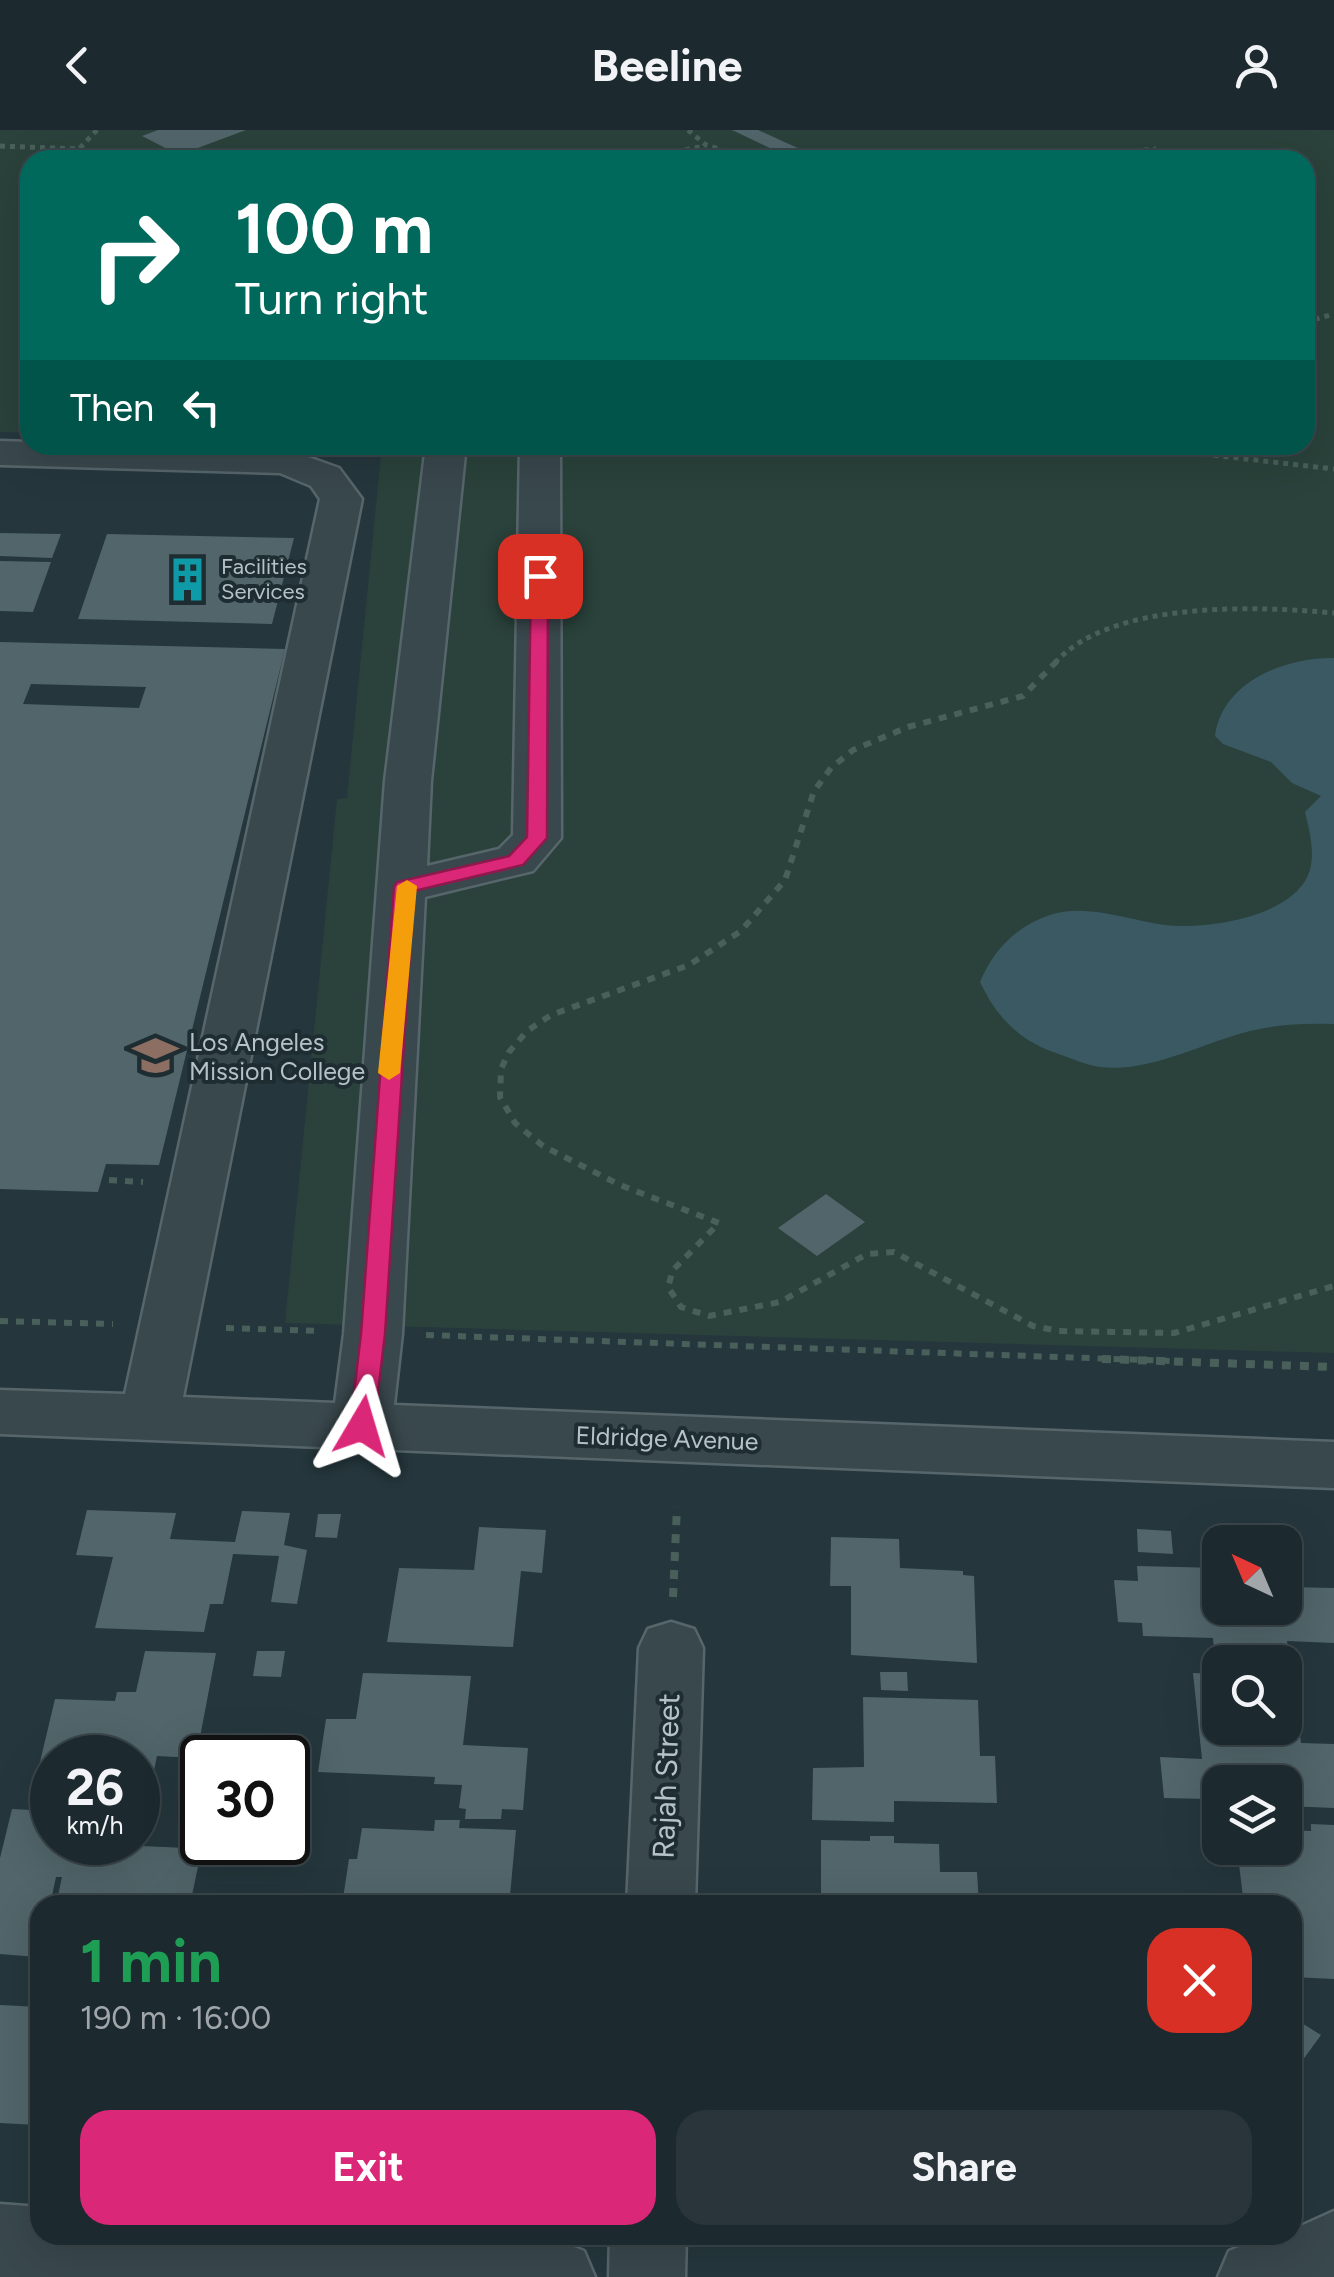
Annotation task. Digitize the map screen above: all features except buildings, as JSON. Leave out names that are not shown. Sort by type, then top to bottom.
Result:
[{"type":"street","points":[[36,455],[286,462],[325,476],[341,500],[149,1419]]},
{"type":"street","points":[[362,1426],[373,1334],[408,781],[445,455]]},
{"type":"street","points":[[404,887],[516,860],[537,838],[540,455]]},
{"type":"street","name":"Eldridge Avenue","points":[[0,1412],[1334,1464]]},
{"type":"street","name":"Rajah Street","points":[[661,1895],[671,1648]]},
{"type":"street","points":[[0,2240],[30,2242]]},
{"type":"street","points":[[75,2245],[557,2277]]},
{"type":"street","points":[[646,2277],[648,2245]]},
{"type":"street","points":[[1256,2277],[1288,2274],[1334,2248]]},
{"type":"path","points":[[0,146],[80,149],[97,130]]},
{"type":"path","points":[[688,130],[706,145],[722,150]]},
{"type":"path","points":[[683,150],[706,145]]},
{"type":"path","points":[[1147,150],[1156,149]]},
{"type":"path","points":[[1211,455],[1334,469]]},
{"type":"path","points":[[1334,612],[1262,609],[1189,614],[1110,631],[1066,650],[1034,690],[1024,696],[895,730],[867,742],[816,788],[794,861],[778,893],[757,916],[728,942],[696,962],[657,980],[554,1014],[534,1025],[509,1048],[497,1079],[503,1105],[514,1125],[539,1145],[567,1161],[719,1222],[673,1270],[668,1287],[681,1307],[709,1316],[780,1302],[867,1254],[894,1252],[1033,1326],[1059,1332],[1174,1333],[1334,1286]]},
{"type":"path","points":[[409,1335],[1334,1366]]},
{"type":"path","points":[[671,1648],[678,1506]]},
{"type":"green space","points":[[0,130],[1334,130],[1334,1353],[285,1323],[337,799],[347,798],[381,455],[1315,455],[1315,150],[20,150],[20,433],[0,432]]},
{"type":"water","points":[[1334,658],[1334,1024],[1260,1029],[1157,1061],[1119,1068],[1078,1061],[1020,1034],[993,1006],[980,982],[999,950],[1016,933],[1038,920],[1065,911],[1081,911],[1164,925],[1216,924],[1277,906],[1305,881],[1312,852],[1305,812],[1321,796],[1292,783],[1271,762],[1223,744],[1215,736],[1230,701],[1259,676],[1296,662]]},
{"type":"slow traffic","points":[[389,1073],[407,886]]},
{"type":"place","name":"Facilities Services","points":[[188,579]]},
{"type":"place","name":"Los Angeles Mission College","points":[[156,1056]]},
{"type":"route","points":[[362,1426],[373,1334],[404,887],[516,860],[537,838],[540,576]]}]
